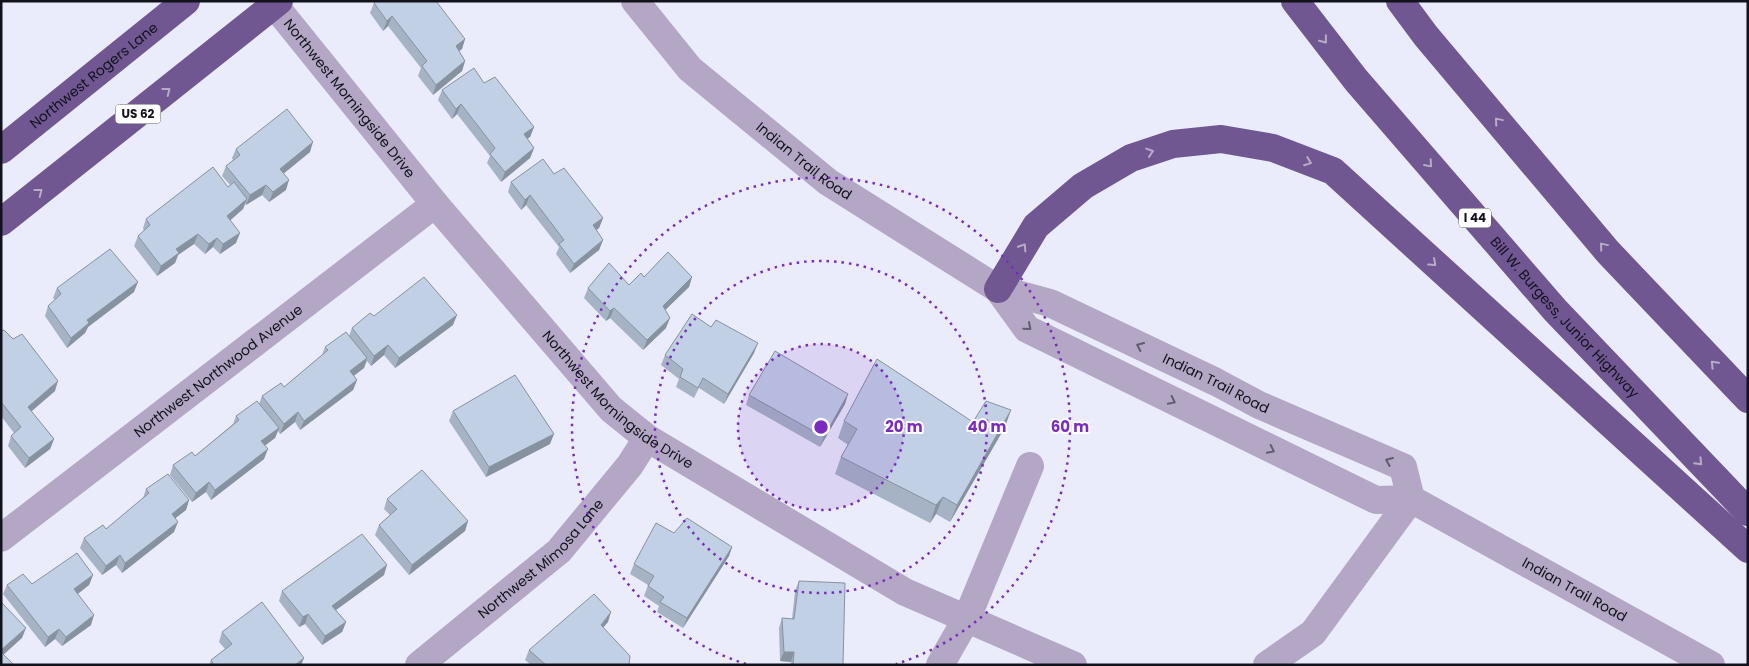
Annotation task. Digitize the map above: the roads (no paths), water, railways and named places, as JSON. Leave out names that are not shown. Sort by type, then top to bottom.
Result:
[{"type":"highway","name":"Northwest Rogers Lane","points":[[1,150],[186,1]]},
{"type":"highway","name":"Bill W. Burgess, Junior Highway","points":[[1295,1],[1356,80],[1555,310],[1748,512]]},
{"type":"highway","points":[[1400,1],[1426,36],[1608,252],[1748,399]]},
{"type":"highway","name":"US 62","points":[[1,222],[275,3]]},
{"type":"highway","points":[[998,289],[1036,226],[1083,186],[1131,158],[1173,144],[1221,139],[1273,148],[1333,172],[1748,549]]},
{"type":"street","name":"Indian Trail Road","points":[[635,1],[690,69],[828,182],[998,289],[1050,303],[1259,404],[1403,467],[1411,499]]},
{"type":"street","name":"Northwest Morningside Drive","points":[[275,3],[435,204],[611,409],[647,438],[905,592],[1073,665]]},
{"type":"street","name":"Northwest Northwood Avenue","points":[[1,538],[435,204]]},
{"type":"street","name":"Indian Trail Road","points":[[998,289],[1027,329],[1376,500],[1411,499],[1711,665]]},
{"type":"street","name":"Northwest Mimosa Lane","points":[[419,665],[559,552],[630,465],[647,438]]},
{"type":"street","points":[[940,665],[967,618],[1030,466]]},
{"type":"street","points":[[1267,665],[1313,633],[1411,499]]}]
